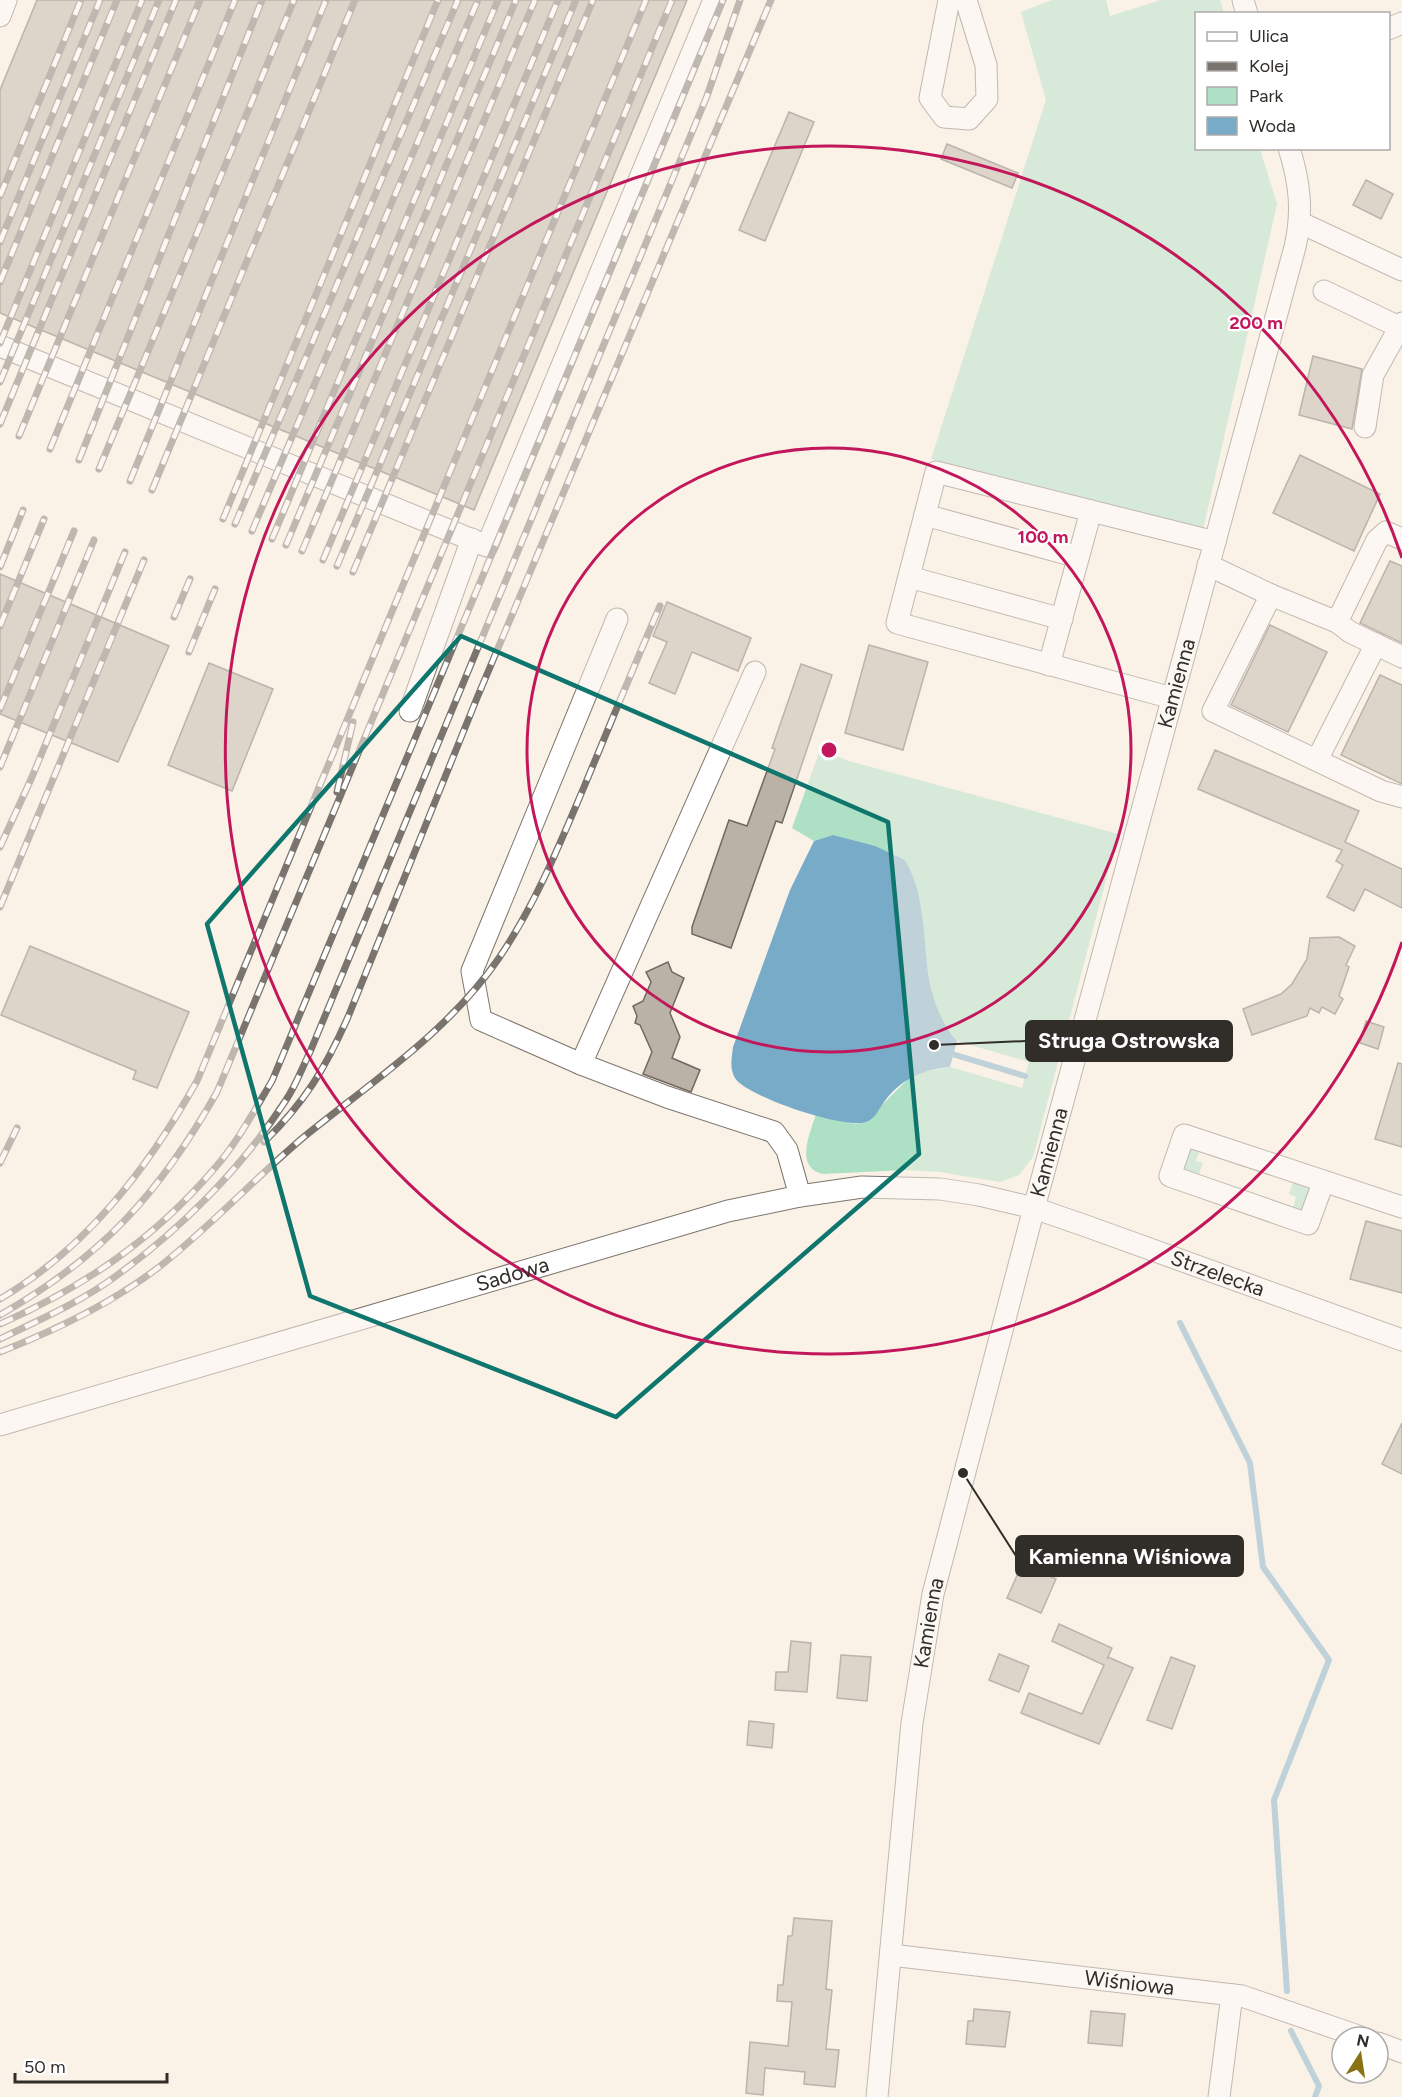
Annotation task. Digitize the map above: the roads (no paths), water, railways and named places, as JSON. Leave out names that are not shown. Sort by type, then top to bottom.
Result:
[{"type":"street","points":[[0,16],[6,0]]},
{"type":"street","points":[[0,346],[487,546],[714,0]]},
{"type":"street","points":[[949,0],[930,98],[944,117],[969,119],[987,99],[986,65],[966,0]]},
{"type":"street","name":"Kamienna","points":[[878,2097],[912,1723],[933,1594],[1034,1208],[1301,223],[1300,191],[1290,150]]},
{"type":"street","points":[[1301,223],[1402,270]]},
{"type":"street","points":[[1324,291],[1401,325],[1373,375],[1365,427]]},
{"type":"street","points":[[1172,698],[897,623],[936,472],[1215,542]]},
{"type":"street","points":[[1049,665],[1091,511]]},
{"type":"street","points":[[925,515],[1078,557]]},
{"type":"street","points":[[1337,622],[1377,540],[1386,532],[1402,539]]},
{"type":"street","points":[[410,711],[472,539]]},
{"type":"street","points":[[1208,565],[1271,595],[1337,622],[1402,657]]},
{"type":"street","points":[[909,577],[1062,619]]},
{"type":"street","points":[[1271,595],[1213,711],[1381,791],[1402,797]]},
{"type":"street","points":[[618,619],[472,971],[481,1020],[581,1064],[667,1098],[774,1132],[786,1150],[800,1196]]},
{"type":"street","points":[[1317,760],[1376,644]]},
{"type":"street","points":[[581,1064],[755,672]]},
{"type":"street","points":[[1323,1183],[1308,1224],[1170,1176],[1184,1135],[1323,1183],[1402,1207]]},
{"type":"street","name":"Sadowa","points":[[0,1425],[728,1211],[800,1196],[862,1187],[898,1186],[966,1192],[1034,1208]]},
{"type":"street","name":"Strzelecka","points":[[1034,1208],[1402,1340]]},
{"type":"street","name":"Wiśniowa","points":[[891,1955],[1232,1995],[1330,2027]]},
{"type":"street","points":[[1219,2097],[1232,1995]]},
{"type":"water","points":[[833,835],[875,846],[905,860],[915,882],[920,905],[934,998],[943,1020],[957,1041],[950,1067],[923,1072],[907,1080],[893,1091],[873,1118],[866,1122],[855,1123],[819,1117],[776,1102],[743,1086],[735,1078],[731,1066],[733,1047],[790,890],[814,841]]},
{"type":"waterway","points":[[949,1053],[1025,1076]]},
{"type":"waterway","points":[[1180,1323],[1250,1463],[1263,1567],[1329,1660],[1274,1800],[1287,1991]]},
{"type":"waterway","points":[[1291,2031],[1319,2086],[1315,2097]]},
{"type":"railway","points":[[0,196],[81,0]]},
{"type":"railway","points":[[0,242],[100,0]]},
{"type":"railway","points":[[0,282],[117,0]]},
{"type":"railway","points":[[0,343],[142,0]]},
{"type":"railway","points":[[0,382],[159,0]]},
{"type":"railway","points":[[0,424],[176,0]]},
{"type":"railway","points":[[19,436],[200,0]]},
{"type":"railway","points":[[50,449],[235,0]]},
{"type":"railway","points":[[79,460],[262,0]]},
{"type":"railway","points":[[99,469],[294,0]]},
{"type":"railway","points":[[130,481],[326,0]]},
{"type":"railway","points":[[152,490],[355,0]]},
{"type":"railway","points":[[223,519],[438,0]]},
{"type":"railway","points":[[235,524],[458,0]]},
{"type":"railway","points":[[252,531],[478,0]]},
{"type":"railway","points":[[272,539],[498,0]]},
{"type":"railway","points":[[286,545],[516,0]]},
{"type":"railway","points":[[302,551],[535,0]]},
{"type":"railway","points":[[323,560],[558,0]]},
{"type":"railway","points":[[337,566],[576,0]]},
{"type":"railway","points":[[353,572],[593,0]]},
{"type":"railway","points":[[0,1299],[61,1256],[113,1204],[158,1145],[197,1081],[646,0]]},
{"type":"railway","points":[[0,1315],[69,1270],[125,1220],[173,1161],[217,1092],[672,0]]},
{"type":"railway","points":[[0,1324],[31,1310],[89,1277],[116,1259],[167,1218],[222,1159],[245,1127],[272,1081],[723,0]]},
{"type":"railway","points":[[0,1339],[89,1294],[164,1238],[209,1196],[250,1150],[293,1088],[310,1052],[707,96],[740,0]]},
{"type":"railway","points":[[264,1142],[303,1099],[331,1053],[348,1017],[477,698],[771,0]]},
{"type":"railway","points":[[0,567],[23,510]]},
{"type":"railway","points":[[0,626],[44,519]]},
{"type":"railway","points":[[0,709],[74,531]]},
{"type":"railway","points":[[0,767],[94,540]]},
{"type":"railway","points":[[0,847],[32,777],[125,552]]},
{"type":"railway","points":[[0,907],[144,560]]},
{"type":"railway","points":[[174,617],[190,579]]},
{"type":"railway","points":[[189,652],[215,589]]},
{"type":"railway","points":[[0,1352],[82,1315],[122,1293],[159,1267],[197,1235],[268,1168],[409,1054],[457,1009],[499,958],[546,875],[660,606]]},
{"type":"railway","points":[[337,792],[353,722]]},
{"type":"railway","points":[[0,1163],[17,1128]]},
{"type":"place","name":"Struga Ostrowska","points":[[934,1045]]},
{"type":"place","name":"Kamienna Wiśniowa","points":[[963,1473]]}]
